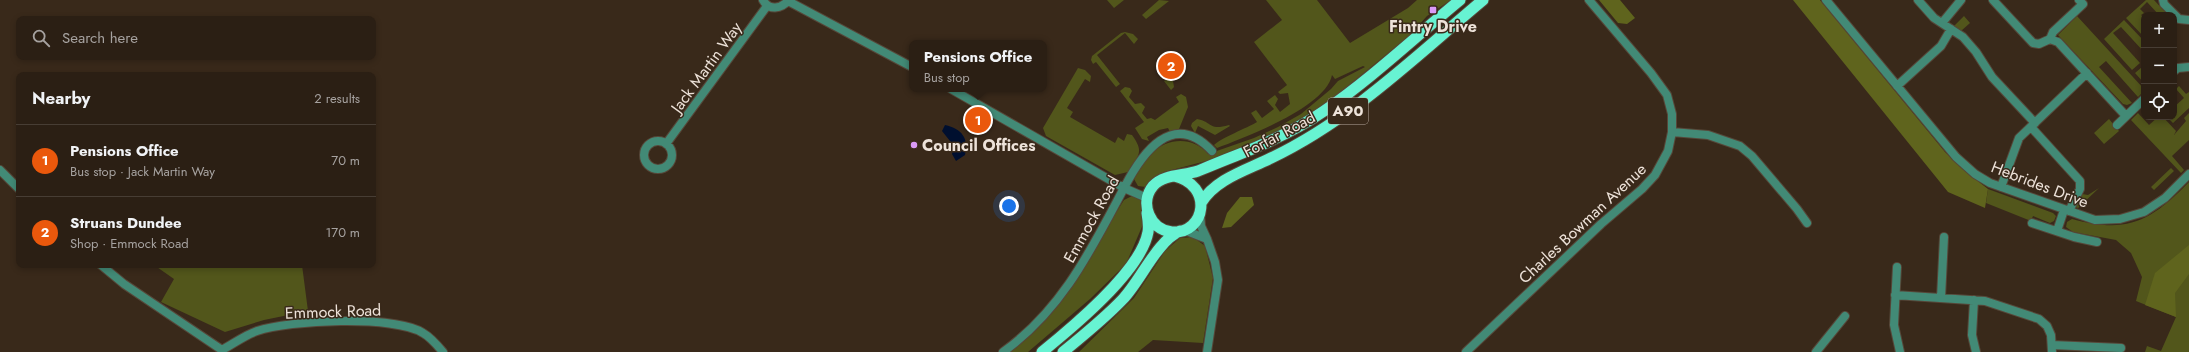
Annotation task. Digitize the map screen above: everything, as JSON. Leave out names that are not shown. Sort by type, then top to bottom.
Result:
[{"type":"highway","name":"Forfar Road","points":[[1174,176],[1197,171],[1260,146],[1323,112],[1460,0]]},
{"type":"highway","name":"Forfar Road","points":[[1200,208],[1211,189],[1223,181],[1289,150],[1326,128],[1363,100],[1483,0]]},
{"type":"highway","name":"A90","points":[[1147,198],[1157,182],[1174,176]]},
{"type":"highway","points":[[1174,176],[1192,184],[1198,192],[1200,208]]},
{"type":"highway","points":[[1042,352],[1105,297],[1127,272],[1148,232],[1147,198]]},
{"type":"highway","name":"A90","points":[[1063,352],[1122,300],[1138,282],[1164,243],[1172,234],[1194,223],[1200,208]]},
{"type":"highway","points":[[1147,213],[1151,220],[1160,228],[1172,232],[1182,230]]},
{"type":"street","name":"Jack Martin Way","points":[[666,144],[765,3],[780,8],[788,0],[909,66]]},
{"type":"street","name":"Charles Bowman Avenue","points":[[1466,352],[1601,224],[1628,202],[1655,175],[1668,151],[1672,132],[1672,114],[1667,95],[1651,73],[1589,0]]},
{"type":"street","name":"Hebrides Drive","points":[[1826,0],[1956,156],[1975,174],[2001,187],[2095,220],[2120,219],[2144,212],[2165,198],[2189,174]]},
{"type":"street","points":[[1918,0],[1942,23],[1963,37],[1976,52],[1992,77],[2080,181],[2080,189],[2066,211],[2057,231]]},
{"type":"street","points":[[1942,23],[1961,0]]},
{"type":"street","points":[[1993,0],[2033,43],[2039,44],[2050,39],[2053,32],[2083,4],[2079,0]]},
{"type":"street","points":[[2163,0],[2164,4],[2179,19],[2189,20]]},
{"type":"street","points":[[1897,86],[1941,46],[1951,29]]},
{"type":"street","points":[[2050,39],[2058,42],[2126,116]]},
{"type":"street","points":[[2177,69],[2189,67]]},
{"type":"street","points":[[2001,187],[2019,138],[2087,73]]},
{"type":"street","points":[[956,92],[1124,188],[1147,198]]},
{"type":"street","points":[[2117,124],[2141,102]]},
{"type":"street","points":[[1672,132],[1708,134],[1740,146],[1752,156],[1797,209],[1807,224]]},
{"type":"street","name":"Emmock Road","points":[[1002,352],[1049,312],[1081,268],[1124,188],[1146,151],[1160,140],[1170,136],[1188,136],[1205,143],[1212,151]]},
{"type":"street","points":[[0,170],[16,186]]},
{"type":"street","points":[[1200,208],[1201,226],[1215,262],[1218,280],[1207,352]]},
{"type":"street","points":[[2032,223],[2074,237],[2097,242]]},
{"type":"street","points":[[1182,230],[1207,239]]},
{"type":"street","points":[[1941,298],[1944,237]]},
{"type":"street","points":[[1897,267],[1894,325],[1900,352]]},
{"type":"street","points":[[105,268],[124,284],[221,351]]},
{"type":"street","points":[[1895,295],[1985,301],[2040,318],[2047,326],[2051,335],[2052,348],[2121,348]]},
{"type":"street","points":[[1974,300],[1972,335],[1976,352]]},
{"type":"street","points":[[1816,352],[1845,316]]},
{"type":"street","name":"Emmock Road","points":[[221,351],[257,331],[289,324],[357,321],[402,324],[424,333],[443,352]]},
{"type":"green space","points":[[1107,0],[1124,0],[1114,8]]},
{"type":"green space","points":[[1159,0],[1169,1],[1146,19],[1142,15]]},
{"type":"green space","points":[[1266,0],[1317,0],[1350,43],[1408,8],[1417,0],[1451,0],[1427,16],[1409,36],[1332,99],[1303,118],[1255,143],[1210,160],[1164,172],[1146,187],[1138,186],[1134,179],[1144,162],[1158,148],[1166,144],[1181,141],[1196,144],[1208,154],[1254,138],[1301,114],[1331,89],[1338,81],[1365,67],[1363,66],[1335,79],[1332,75],[1327,87],[1316,98],[1301,109],[1265,129],[1217,148],[1214,145],[1217,142],[1257,122],[1251,113],[1256,110],[1262,118],[1274,109],[1267,101],[1275,95],[1278,99],[1275,105],[1280,112],[1290,104],[1288,93],[1280,94],[1278,92],[1287,85],[1254,42],[1282,20]]},
{"type":"green space","points":[[1599,0],[1620,0],[1635,18],[1627,24],[1618,23]]},
{"type":"green space","points":[[1793,0],[1820,0],[1945,152],[1965,171],[1988,189],[1985,208],[1948,192]]},
{"type":"green space","points":[[2146,0],[2154,0],[2165,12],[2156,12],[2147,2],[2140,9],[2143,12],[2141,12],[2141,34],[2126,18]]},
{"type":"green space","points":[[1964,16],[1970,23],[1961,31],[1954,26]]},
{"type":"green space","points":[[2077,16],[2141,86],[2141,94],[2138,97],[2106,61],[2099,67],[2132,103],[2127,105],[2123,104],[2058,35]]},
{"type":"green space","points":[[2124,20],[2141,38],[2141,49],[2121,27],[2113,33],[2140,63],[2132,70],[2104,39]]},
{"type":"green space","points":[[1125,32],[1133,34],[1138,39],[1134,44],[1125,33],[1097,55],[1120,84],[1116,87],[1096,62],[1093,64],[1091,60],[1092,56],[1121,33]]},
{"type":"green space","points":[[1078,68],[1085,70],[1091,76],[1090,82],[1085,79],[1067,108],[1073,112],[1070,117],[1115,143],[1118,137],[1124,141],[1127,134],[1132,135],[1138,146],[1139,154],[1128,172],[1115,175],[1046,136],[1043,128]]},
{"type":"green space","points":[[2141,68],[2141,80],[2135,73]]},
{"type":"green space","points":[[1168,79],[1173,81],[1174,87],[1171,90],[1164,81]]},
{"type":"green space","points":[[2179,86],[2186,94],[2189,92],[2189,108],[2177,119],[2177,104],[2184,98],[2177,90]]},
{"type":"green space","points":[[1125,87],[1130,88],[1132,91],[1129,97],[1135,104],[1141,103],[1145,107],[1142,113],[1147,119],[1151,118],[1155,120],[1179,102],[1176,97],[1181,94],[1186,97],[1188,107],[1179,129],[1170,132],[1168,128],[1159,130],[1147,137],[1149,141],[1142,139],[1135,128],[1144,122],[1120,91]]},
{"type":"green space","points":[[2138,113],[2141,116],[2141,120],[2144,120],[2149,125],[2155,120],[2166,120],[2176,131],[2174,135],[2186,121],[2184,118],[2189,113],[2189,140],[2172,156],[2184,170],[2181,173],[2131,120]]},
{"type":"green space","points":[[1197,119],[1202,120],[1214,127],[1230,126],[1215,135],[1198,126],[1195,133],[1191,126]]},
{"type":"green space","points":[[2109,119],[2119,131],[2104,144],[2094,133]]},
{"type":"green space","points":[[2171,168],[2174,171],[2154,190],[2151,187]]},
{"type":"green space","points":[[2189,182],[2189,352],[2145,352],[2147,346],[2161,351],[2176,317],[2136,301],[2142,277],[2131,253],[2116,240],[2073,232],[2066,227],[2067,222],[2072,219],[2108,225],[2136,221],[2162,207]]},
{"type":"green space","points":[[2099,188],[2078,208],[2075,207],[2082,194],[2088,195]]},
{"type":"green space","points":[[1988,189],[2053,213],[2056,216],[2054,221],[2050,223],[2033,216],[2031,221],[1986,203]]},
{"type":"green space","points":[[1132,196],[1143,201],[1144,222],[1126,264],[1090,299],[1028,352],[1008,352],[1052,313],[1124,200]]},
{"type":"green space","points":[[1240,197],[1252,197],[1254,205],[1231,227],[1222,228],[1227,213]]},
{"type":"green space","points":[[1193,237],[1205,246],[1213,278],[1203,343],[1153,340],[1138,352],[1079,352],[1134,298],[1165,251],[1180,238]]},
{"type":"green space","points":[[2189,245],[2189,274],[2175,293],[2176,317],[2145,305],[2155,273]]},
{"type":"green space","points":[[158,268],[302,268],[308,311],[264,320],[225,332],[161,302],[174,279]]},
{"type":"water","points":[[945,125],[956,129],[965,139],[965,155],[956,161],[952,154],[954,146],[942,131]]},
{"type":"place","name":"Fintry Drive","points":[[1433,10]]},
{"type":"place","name":"Struans Dundee","points":[[1171,66]]},
{"type":"place","name":"Pensions Office","points":[[978,120]]},
{"type":"place","name":"Council Offices","points":[[914,145]]}]
